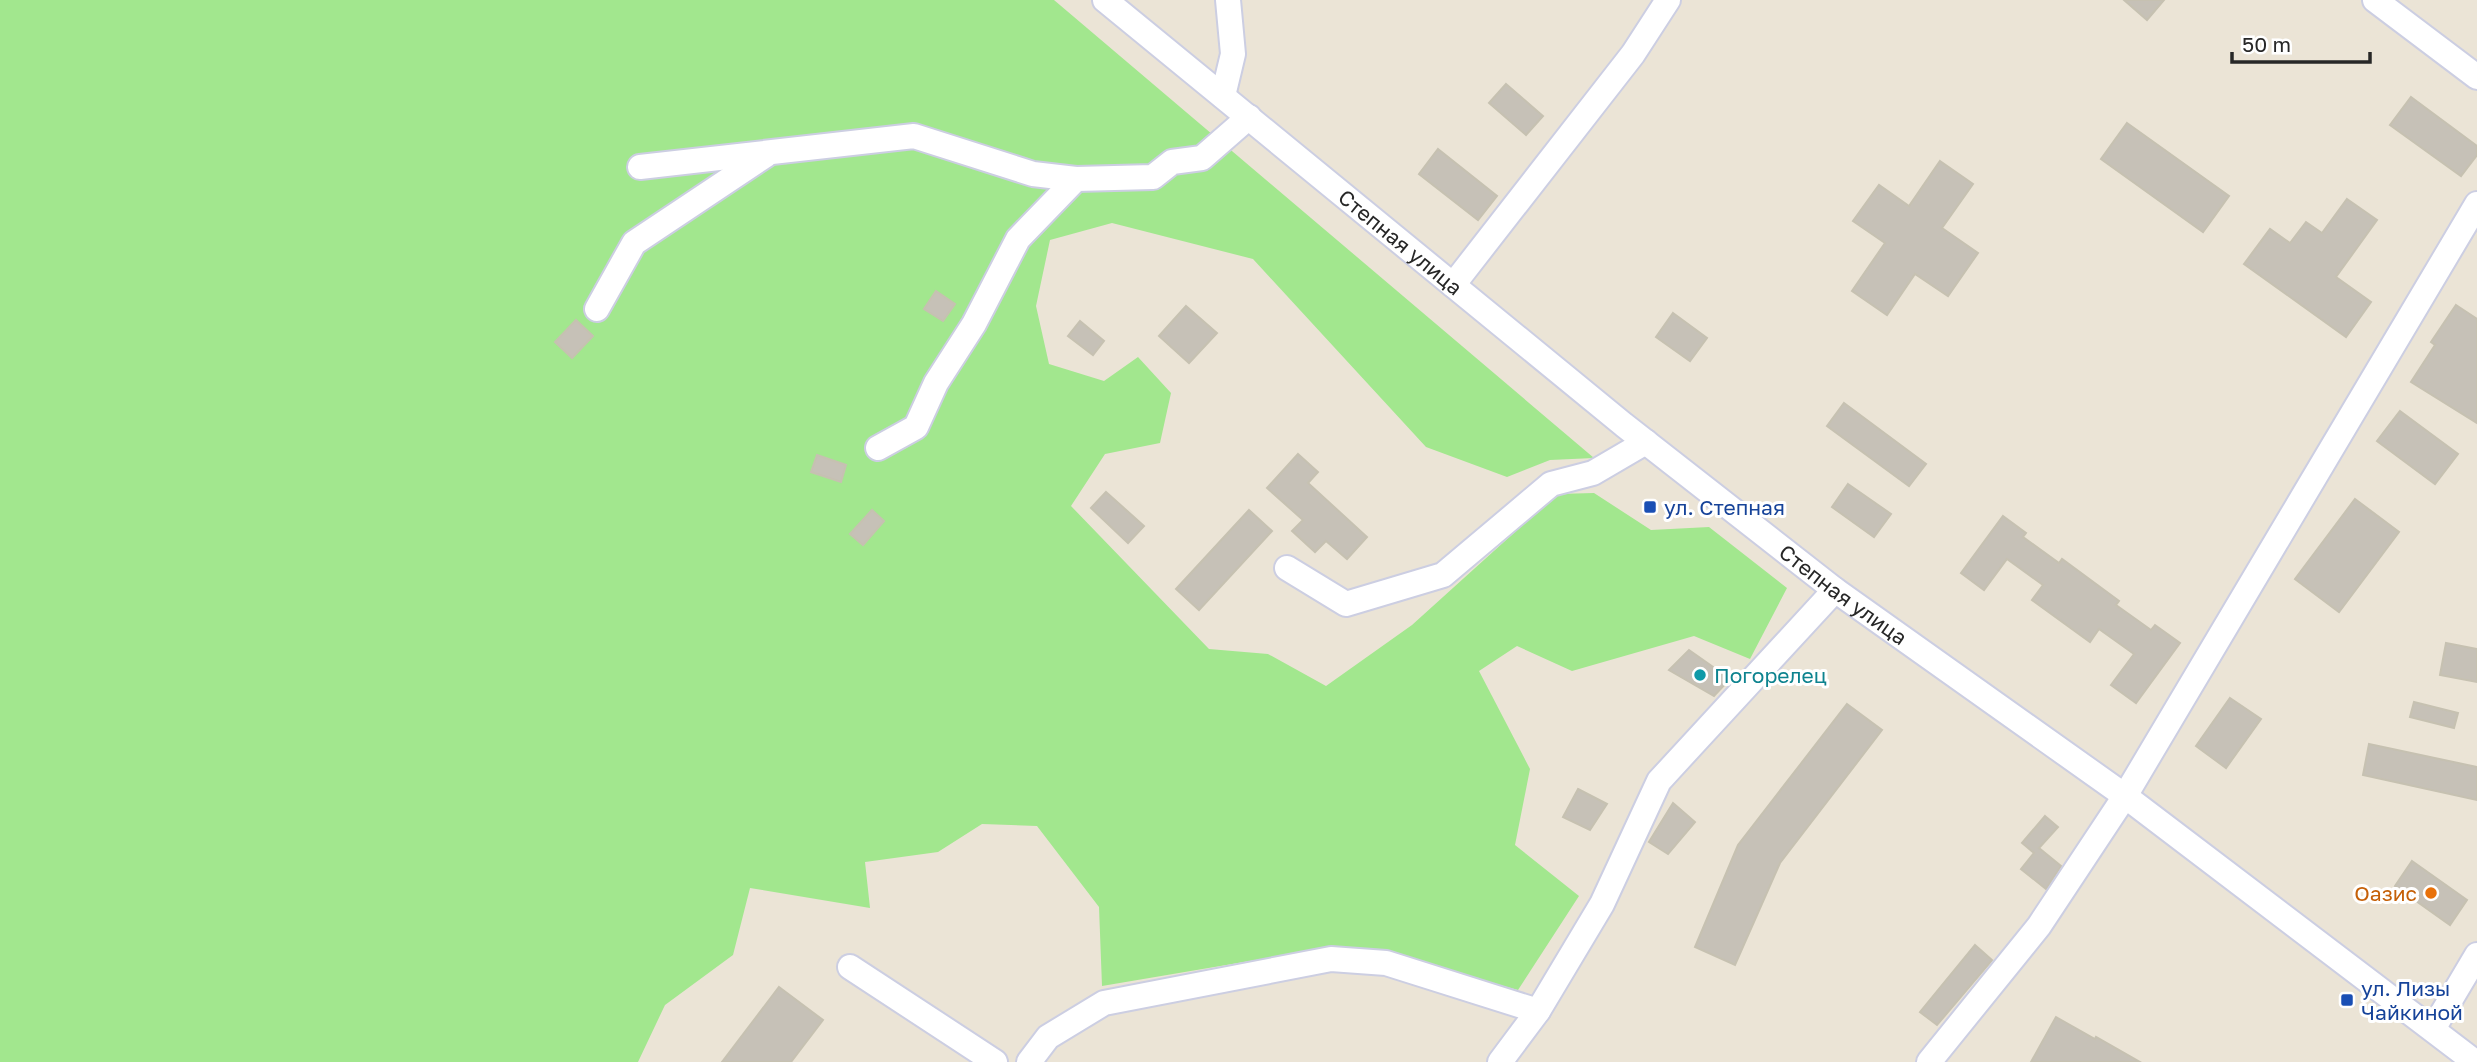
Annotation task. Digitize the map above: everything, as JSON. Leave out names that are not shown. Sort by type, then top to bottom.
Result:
[{"type":"street","name":"Степная улица","points":[[1105,0],[1646,442],[1835,590],[2125,796],[2474,1061]]},
{"type":"street","points":[[1223,96],[1233,54],[1228,0]]},
{"type":"street","points":[[1453,285],[1633,54],[1668,0]]},
{"type":"street","points":[[2375,0],[2477,76]]},
{"type":"street","points":[[640,167],[914,136],[1033,174],[1076,179],[1153,177],[1172,162],[1202,158],[1250,117]]},
{"type":"street","points":[[597,309],[634,243],[769,152]]},
{"type":"street","points":[[878,449],[916,427],[936,383],[974,324],[1018,239],[1076,179]]},
{"type":"street","points":[[1929,1062],[2039,926],[2125,796],[2477,204]]},
{"type":"street","points":[[1287,568],[1346,604],[1443,575],[1551,484],[1593,473],[1646,442]]},
{"type":"street","points":[[1500,1062],[1538,1011],[1602,904],[1659,781],[1835,590]]},
{"type":"street","points":[[2433,1029],[2477,955]]},
{"type":"street","points":[[1029,1062],[1048,1037],[1104,1003],[1331,959],[1386,963],[1538,1011]]},
{"type":"street","points":[[850,967],[995,1062]]},
{"type":"green space","points":[[0,0],[1054,0],[1594,458],[1550,460],[1507,477],[1426,447],[1253,259],[1112,223],[1050,240],[1036,306],[1049,364],[1104,381],[1138,357],[1171,393],[1160,443],[1105,454],[1071,506],[1209,649],[1268,654],[1326,686],[1412,625],[1557,494],[1594,493],[1651,530],[1709,527],[1787,588],[1750,659],[1694,636],[1572,671],[1517,646],[1479,671],[1530,769],[1515,845],[1579,896],[1518,990],[1377,952],[1321,949],[1102,986],[1099,907],[1037,826],[982,824],[938,852],[865,862],[870,908],[750,888],[733,955],[665,1005],[638,1062],[0,1062]]},
{"type":"building","points":[[2124,0],[2164,0],[2147,20]]},
{"type":"building","points":[[1506,84],[1543,116],[1526,135],[1489,103]]},
{"type":"building","points":[[2411,97],[2477,146],[2477,155],[2461,176],[2390,125]]},
{"type":"building","points":[[2127,123],[2229,196],[2203,232],[2101,159]]},
{"type":"building","points":[[1438,149],[1497,196],[1478,220],[1419,174]]},
{"type":"building","points":[[1940,161],[1973,184],[1942,228],[1978,253],[1948,296],[1915,274],[1887,315],[1852,291],[1885,243],[1853,221],[1879,185],[1909,206]]},
{"type":"building","points":[[2347,199],[2377,220],[2336,277],[2371,302],[2346,337],[2244,264],[2270,229],[2290,243],[2306,222],[2322,233]]},
{"type":"building","points":[[936,291],[955,304],[943,321],[924,309]]},
{"type":"building","points":[[2456,305],[2477,319],[2477,423],[2411,382],[2435,345],[2431,342]]},
{"type":"building","points":[[1186,306],[1217,333],[1189,363],[1159,336]]},
{"type":"building","points":[[1673,313],[1707,338],[1690,361],[1656,337]]},
{"type":"building","points":[[576,320],[593,336],[572,358],[555,342]]},
{"type":"building","points":[[1080,321],[1104,341],[1093,355],[1068,336]]},
{"type":"building","points":[[1844,403],[1926,464],[1909,486],[1827,426]]},
{"type":"building","points":[[2400,411],[2458,454],[2435,484],[2377,441]]},
{"type":"building","points":[[1298,454],[1318,472],[1308,483],[1367,537],[1347,559],[1326,541],[1315,552],[1292,531],[1303,520],[1267,488]]},
{"type":"building","points":[[817,455],[846,465],[841,482],[811,472]]},
{"type":"building","points":[[1848,484],[1891,514],[1874,537],[1832,507]]},
{"type":"building","points":[[1106,492],[1144,526],[1128,543],[1091,508]]},
{"type":"building","points":[[2355,499],[2399,532],[2339,612],[2295,579]]},
{"type":"building","points":[[872,510],[884,521],[863,545],[850,534]]},
{"type":"building","points":[[1249,510],[1272,531],[1199,610],[1176,589]]},
{"type":"building","points":[[2003,516],[2026,533],[2023,537],[2059,563],[2062,559],[2119,601],[2116,605],[2151,630],[2155,625],[2180,643],[2136,703],[2111,685],[2134,654],[2099,629],[2090,642],[2032,600],[2043,585],[2007,559],[1984,590],[1961,573]]},
{"type":"building","points":[[2446,643],[2477,649],[2477,682],[2440,675]]},
{"type":"building","name":"Погорелец","points":[[1689,650],[1730,679],[1714,696],[1669,670]]},
{"type":"building","points":[[2230,698],[2261,719],[2226,768],[2196,746]]},
{"type":"building","points":[[2414,702],[2458,713],[2454,728],[2410,717]]},
{"type":"building","points":[[1847,704],[1882,730],[1780,863],[1735,965],[1695,947],[1738,845]]},
{"type":"building","points":[[2369,744],[2477,767],[2477,800],[2363,775]]},
{"type":"building","points":[[1578,789],[1607,804],[1590,830],[1563,817]]},
{"type":"building","points":[[1673,803],[1695,822],[1668,854],[1649,842]]},
{"type":"building","points":[[2045,816],[2058,827],[2039,848],[2061,866],[2046,889],[2021,869],[2034,853],[2022,843]]},
{"type":"building","name":"Оазис","points":[[2412,861],[2467,900],[2450,925],[2395,886]]},
{"type":"building","points":[[1975,945],[1992,960],[1937,1025],[1920,1012]]},
{"type":"building","points":[[779,987],[823,1020],[791,1062],[722,1062]]},
{"type":"building","points":[[2056,1017],[2095,1039],[2096,1037],[2140,1062],[2031,1062]]},
{"type":"place","name":"ул. Степная","points":[[1650,507]]},
{"type":"place","name":"Погорелец","points":[[1700,675]]},
{"type":"place","name":"Оазис","points":[[2431,893]]},
{"type":"place","name":"ул. Лизы Чайкиной","points":[[2347,1000]]}]
